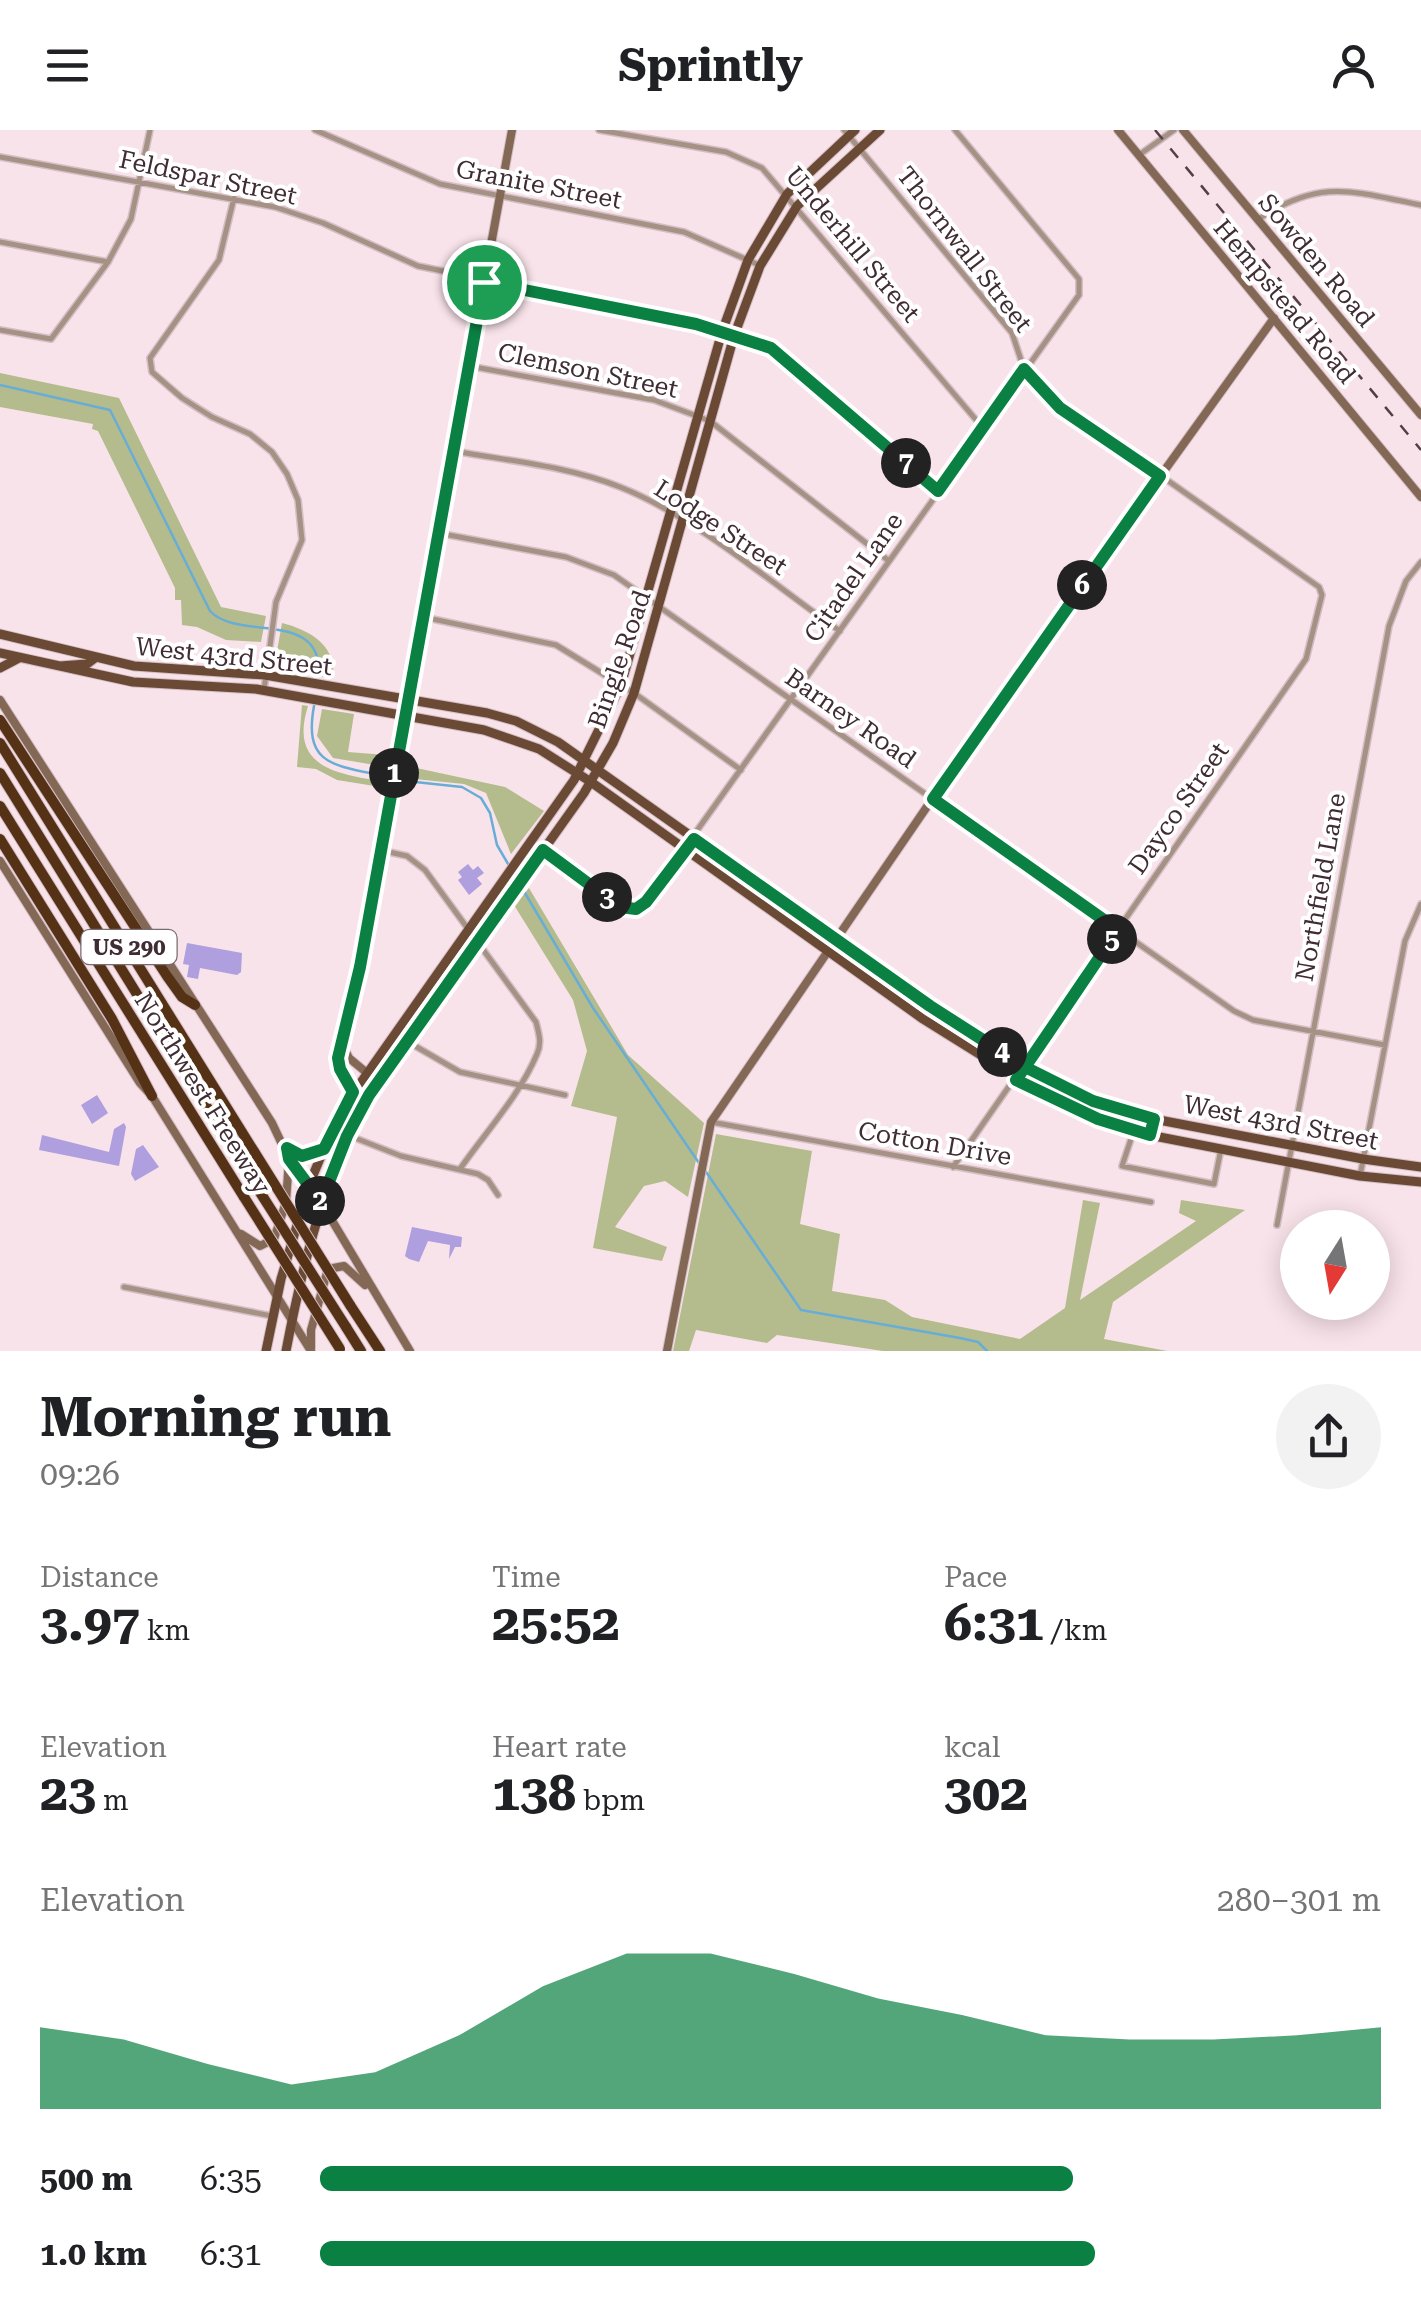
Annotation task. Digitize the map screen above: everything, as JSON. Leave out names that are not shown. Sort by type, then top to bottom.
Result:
[{"type":"highway","points":[[0,720],[182,998],[195,1005]]},
{"type":"highway","name":"Northwest Freeway","points":[[0,743],[380,1351]]},
{"type":"highway","points":[[0,774],[361,1351]]},
{"type":"highway","name":"Northwest Freeway","points":[[0,806],[341,1350]]},
{"type":"highway","points":[[0,839],[112,1019],[152,1096]]},
{"type":"main road","name":"Bingle Road","points":[[286,1351],[321,1202],[348,1132],[405,1042],[591,782],[634,693],[734,336],[760,266],[797,206],[880,130]]},
{"type":"main road","name":"Bingle Road","points":[[266,1351],[277,1294],[308,1185],[353,1092],[488,906],[586,761],[621,685],[722,332],[748,260],[787,194],[849,132]]},
{"type":"main road","name":"West 43rd Street","points":[[0,634],[31,644],[167,671],[265,675],[487,714],[537,729],[930,1006],[1025,1067],[1093,1101],[1154,1119],[1363,1160],[1421,1167]]},
{"type":"main road","points":[[0,668],[23,660],[31,644]]},
{"type":"main road","name":"West 43rd Street","points":[[0,653],[163,686],[264,690],[484,730],[530,745],[578,773],[827,952],[1016,1080],[1098,1119],[1150,1135],[1360,1176],[1421,1182]]},
{"type":"main road","points":[[57,667],[72,662],[86,664],[95,658]]},
{"type":"main road","points":[[163,686],[167,671]]},
{"type":"main road","points":[[484,730],[487,714]]},
{"type":"main road","points":[[756,901],[764,890]]},
{"type":"main road","points":[[488,906],[498,914]]},
{"type":"main road","points":[[923,1019],[930,1006]]},
{"type":"main road","points":[[348,1132],[367,1073]]},
{"type":"main road","points":[[1150,1135],[1154,1119]]},
{"type":"main road","points":[[287,1148],[302,1156],[324,1149]]},
{"type":"street","points":[[0,330],[51,340],[108,262],[131,219],[150,130]]},
{"type":"street","name":"Granite Street","points":[[315,130],[440,184],[684,232],[760,266]]},
{"type":"street","points":[[353,1092],[339,1067],[512,130]]},
{"type":"street","name":"Underhill Street","points":[[599,130],[726,152],[762,168],[983,428]]},
{"type":"street","name":"Citadel Lane","points":[[543,850],[620,907],[636,909],[646,902],[1079,295],[1079,280],[955,130]]},
{"type":"street","name":"Hempstead Road","points":[[1118,130],[1421,497]]},
{"type":"street","points":[[1139,154],[1174,130]]},
{"type":"street","name":"Sowden Road","points":[[1183,130],[1421,416]]},
{"type":"street","name":"Thornwall Street","points":[[849,132],[1012,334],[1024,369],[1060,408],[1319,587],[1322,596],[1318,614]]},
{"type":"street","name":"Feldspar Street","points":[[0,157],[234,198],[323,223],[418,266],[602,303],[771,348],[938,491]]},
{"type":"street","points":[[1258,220],[1288,200],[1316,191],[1356,192],[1421,205]]},
{"type":"street","points":[[234,198],[219,260],[150,358],[152,372],[158,379],[212,417],[250,434],[272,452],[287,474],[301,511],[302,540],[276,602],[264,690]]},
{"type":"street","points":[[0,242],[108,262]]},
{"type":"street","points":[[666,1351],[702,1156],[712,1122],[933,799],[1274,318]]},
{"type":"street","name":"Clemson Street","points":[[469,366],[613,391],[710,421],[889,561]]},
{"type":"street","name":"Lodge Street","points":[[454,450],[594,478],[670,512],[840,632]]},
{"type":"street","name":"Barney Road","points":[[438,534],[580,560],[614,576],[1234,1011],[1252,1020],[1386,1046]]},
{"type":"street","name":"Northfield Lane","points":[[1278,1225],[1389,626],[1406,581],[1421,562]]},
{"type":"street","name":"Dayco Street","points":[[954,1167],[1306,659],[1318,614]]},
{"type":"street","points":[[423,617],[556,645],[634,693],[741,770]]},
{"type":"street","points":[[0,700],[287,1148],[286,1202],[274,1239],[260,1246],[235,1227]]},
{"type":"street","points":[[380,850],[407,856],[424,870],[536,1022],[538,1053],[460,1169]]},
{"type":"street","points":[[0,861],[311,1351]]},
{"type":"street","points":[[1360,1176],[1405,941],[1421,904]]},
{"type":"street","points":[[394,1034],[460,1072],[565,1095]]},
{"type":"street","points":[[344,1048],[349,1058],[367,1073]]},
{"type":"street","name":"Cotton Drive","points":[[712,1122],[1151,1202]]},
{"type":"street","points":[[1134,1130],[1122,1166],[1214,1184],[1221,1149]]},
{"type":"street","points":[[348,1132],[400,1156],[460,1169],[488,1180],[498,1195]]},
{"type":"street","points":[[289,1159],[321,1202],[410,1351]]},
{"type":"street","points":[[311,1351],[310,1330],[328,1270],[338,1266],[350,1269],[378,1300]]},
{"type":"street","points":[[124,1287],[272,1316]]},
{"type":"green space","points":[[0,373],[119,398],[221,607],[266,616],[261,642],[226,640],[182,625],[181,600],[175,600],[175,588],[98,431],[92,429],[93,424],[0,407]]},
{"type":"green space","points":[[282,623],[321,642],[331,658],[333,679],[274,668]]},
{"type":"green space","points":[[302,705],[308,706],[304,727],[311,756],[335,771],[386,782],[387,788],[337,780],[316,769],[297,767]]},
{"type":"green space","points":[[322,709],[354,714],[348,752],[386,755],[386,760],[392,761],[387,767],[333,758],[317,736]]},
{"type":"green space","points":[[407,766],[505,787],[544,811],[511,854],[486,793],[464,784],[405,778]]},
{"type":"green space","points":[[529,888],[628,1055],[704,1123],[688,1197],[665,1181],[644,1186],[615,1227],[667,1247],[662,1261],[593,1248],[617,1117],[571,1106],[587,1051],[573,1000],[514,905]]},
{"type":"green space","points":[[716,1134],[812,1151],[800,1224],[840,1234],[832,1291],[885,1300],[912,1317],[1020,1339],[1065,1308],[1083,1200],[1100,1203],[1080,1300],[1196,1221],[1179,1213],[1181,1200],[1245,1210],[1113,1302],[1104,1339],[1167,1351],[883,1351],[777,1335],[767,1343],[696,1330],[689,1351],[673,1351]]},
{"type":"building","points":[[468,864],[473,870],[478,866],[484,873],[477,878],[482,884],[469,895],[458,880],[462,877],[458,872]]},
{"type":"building","points":[[187,943],[242,953],[241,972],[237,975],[200,968],[198,979],[187,977],[189,965],[183,964]]},
{"type":"building","points":[[97,1095],[108,1113],[92,1124],[81,1105]]},
{"type":"building","points":[[124,1123],[119,1166],[39,1150],[42,1135],[109,1152],[114,1129]]},
{"type":"building","points":[[143,1145],[159,1167],[135,1181],[131,1174],[136,1149]]},
{"type":"building","points":[[412,1227],[462,1237],[461,1247],[455,1247],[449,1259],[450,1245],[428,1241],[419,1262],[409,1259],[405,1256]]},
{"type":"waterway","points":[[0,385],[110,410],[210,611],[223,620],[294,634],[308,642],[317,655],[319,676]]},
{"type":"waterway","points":[[314,706],[313,739],[323,757],[375,774]]},
{"type":"waterway","points":[[406,781],[462,787],[481,798],[490,813],[497,845],[518,881]]},
{"type":"waterway","points":[[522,888],[593,1008],[699,1163]]},
{"type":"waterway","points":[[704,1169],[801,1310],[960,1338],[978,1342],[987,1351]]},
{"type":"railway","points":[[1155,130],[1421,450]]},
{"type":"route","points":[[484,282],[360,967],[344,1048],[338,1058],[353,1092],[324,1149],[302,1156],[287,1148],[289,1159],[321,1202],[347,1136],[369,1095],[543,850],[620,907],[636,909],[646,902],[694,839],[930,1006],[1025,1067],[1093,1101],[1154,1119],[1150,1135],[1098,1119],[1016,1080],[1025,1067],[1118,930],[933,799],[1160,476],[1060,408],[1024,369],[938,491],[771,348],[696,324],[484,282]]}]
